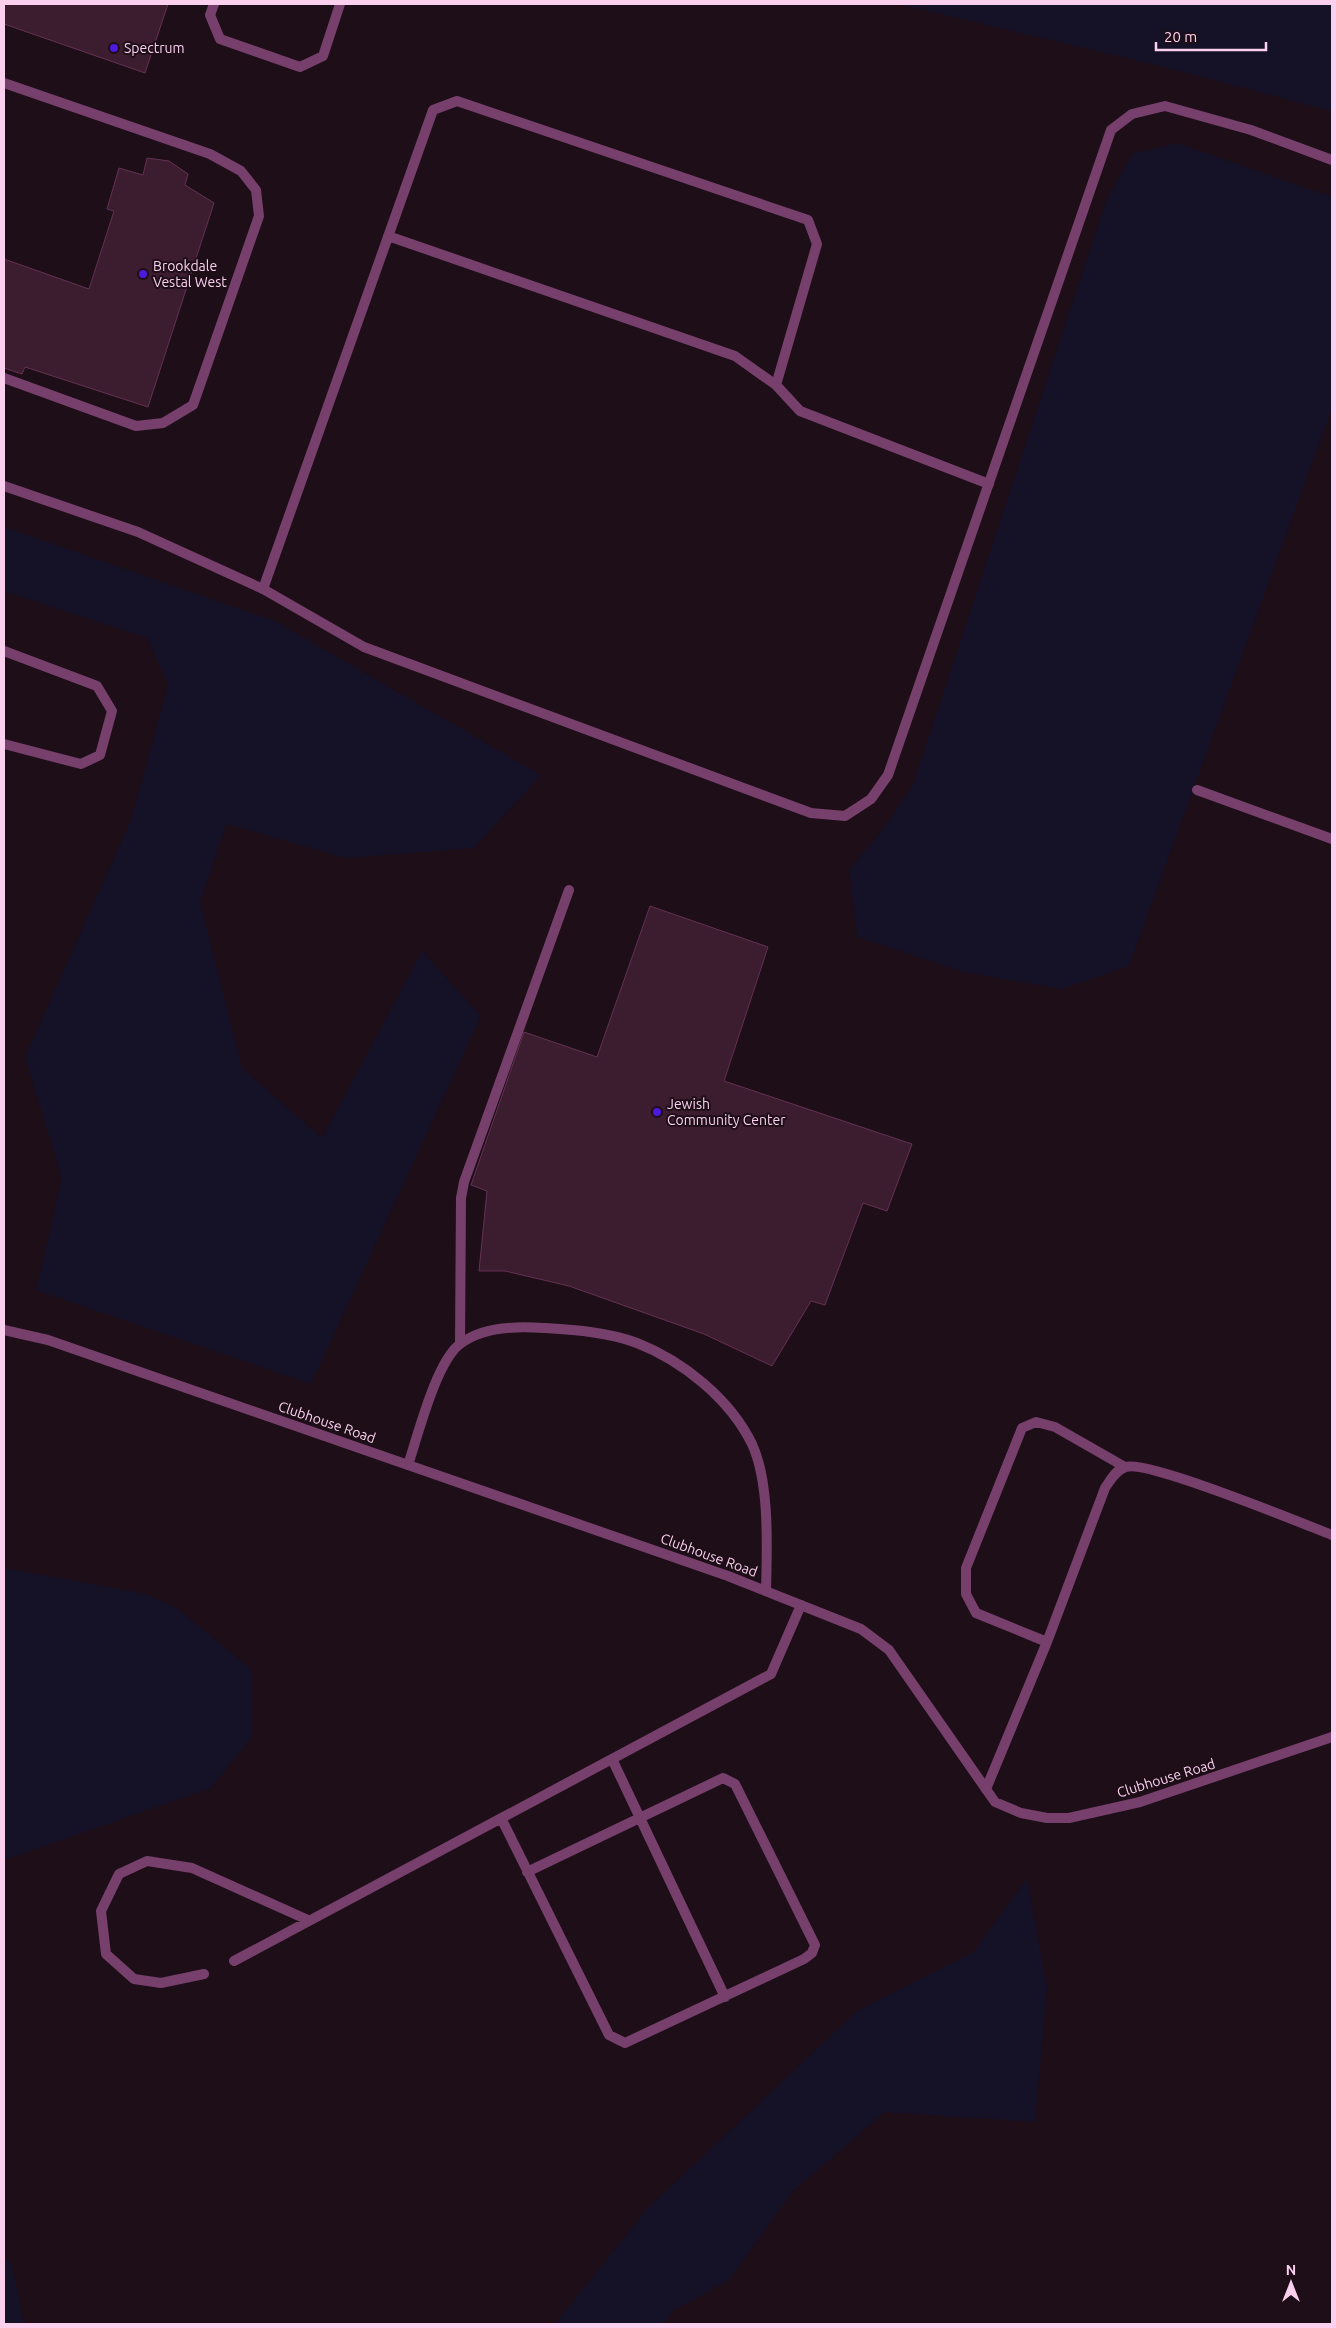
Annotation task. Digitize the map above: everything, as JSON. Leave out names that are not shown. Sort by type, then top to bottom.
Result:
[{"type":"street","points":[[214,4],[210,15],[220,39],[300,67],[323,56],[340,4]]},
{"type":"street","points":[[4,83],[210,154],[241,171],[256,190],[259,216],[193,406],[163,422],[136,426],[4,378]]},
{"type":"street","points":[[263,589],[432,110],[458,101],[808,220],[817,244],[776,385]]},
{"type":"street","points":[[4,486],[138,532],[263,589],[364,647],[811,812],[845,816],[871,799],[888,775],[1110,130],[1132,114],[1165,106],[1251,130],[1332,160]]},
{"type":"street","points":[[388,236],[735,356],[776,385],[800,411],[989,484]]},
{"type":"street","points":[[4,651],[97,686],[112,711],[100,755],[81,764],[4,744]]},
{"type":"street","points":[[1197,790],[1332,839]]},
{"type":"street","points":[[460,1344],[461,1198],[464,1182],[569,890]]},
{"type":"street","points":[[408,1465],[438,1376],[448,1356],[460,1344],[479,1335],[507,1329],[530,1327],[584,1330],[637,1343],[675,1362],[715,1394],[742,1428],[752,1446],[759,1471],[765,1509],[766,1591]]},
{"type":"street","name":"Clubhouse Road","points":[[4,1330],[48,1340],[408,1465],[766,1591],[861,1629],[889,1650],[995,1802],[1021,1813],[1047,1818],[1069,1818],[1140,1802],[1332,1737]]},
{"type":"street","points":[[1047,1642],[976,1613],[966,1594],[966,1568],[1022,1428],[1036,1422],[1055,1427],[1125,1467]]},
{"type":"street","points":[[986,1789],[1047,1642],[1105,1488],[1114,1475],[1125,1467],[1141,1466],[1332,1535]]},
{"type":"street","points":[[234,1961],[771,1674],[802,1605]]},
{"type":"street","points":[[612,1759],[638,1818],[725,1996]]},
{"type":"street","points":[[500,1818],[527,1872],[609,2036],[625,2043],[804,1959],[812,1953],[815,1945],[735,1784],[723,1778],[527,1872]]},
{"type":"street","points":[[204,1974],[161,1983],[134,1979],[106,1954],[101,1911],[119,1874],[147,1862],[192,1868],[308,1920]]},
{"type":"shaded area","points":[[899,4],[1332,4],[1332,111],[1164,67]]},
{"type":"shaded area","points":[[1177,143],[1332,197],[1332,408],[1129,966],[1062,989],[967,973],[857,937],[849,869],[880,833],[913,785],[1106,201],[1132,154]]},
{"type":"shaded area","points":[[4,527],[275,621],[541,775],[474,848],[345,858],[227,824],[200,902],[242,1068],[322,1138],[422,951],[481,1016],[311,1384],[36,1290],[62,1178],[25,1057],[131,820],[168,685],[147,638],[4,591]]},
{"type":"shaded area","points":[[4,1568],[146,1594],[177,1608],[252,1670],[252,1737],[211,1788],[4,1860]]},
{"type":"shaded area","points":[[1027,1879],[1047,1988],[1035,2122],[885,2112],[792,2192],[729,2280],[674,2310],[663,2324],[555,2324],[648,2208],[857,2011],[973,1952]]},
{"type":"shaded area","points":[[4,2255],[12,2265],[24,2324],[4,2324]]},
{"type":"building","name":"Spectrum","points":[[4,4],[168,4],[145,73],[4,24]]},
{"type":"building","name":"Brookdale Vestal West","points":[[147,158],[169,161],[188,174],[185,185],[214,203],[148,407],[25,367],[22,374],[4,368],[4,259],[89,289],[114,211],[107,209],[119,168],[143,175]]},
{"type":"building","name":"Jewish Community Center","points":[[650,906],[768,947],[724,1081],[912,1144],[887,1211],[863,1203],[825,1305],[811,1301],[772,1366],[704,1334],[569,1286],[505,1271],[479,1271],[487,1191],[471,1185],[524,1032],[597,1057]]},
{"type":"place","name":"Spectrum","points":[[114,48]]},
{"type":"place","name":"Brookdale Vestal West","points":[[143,274]]},
{"type":"place","name":"Jewish Community Center","points":[[657,1112]]}]
